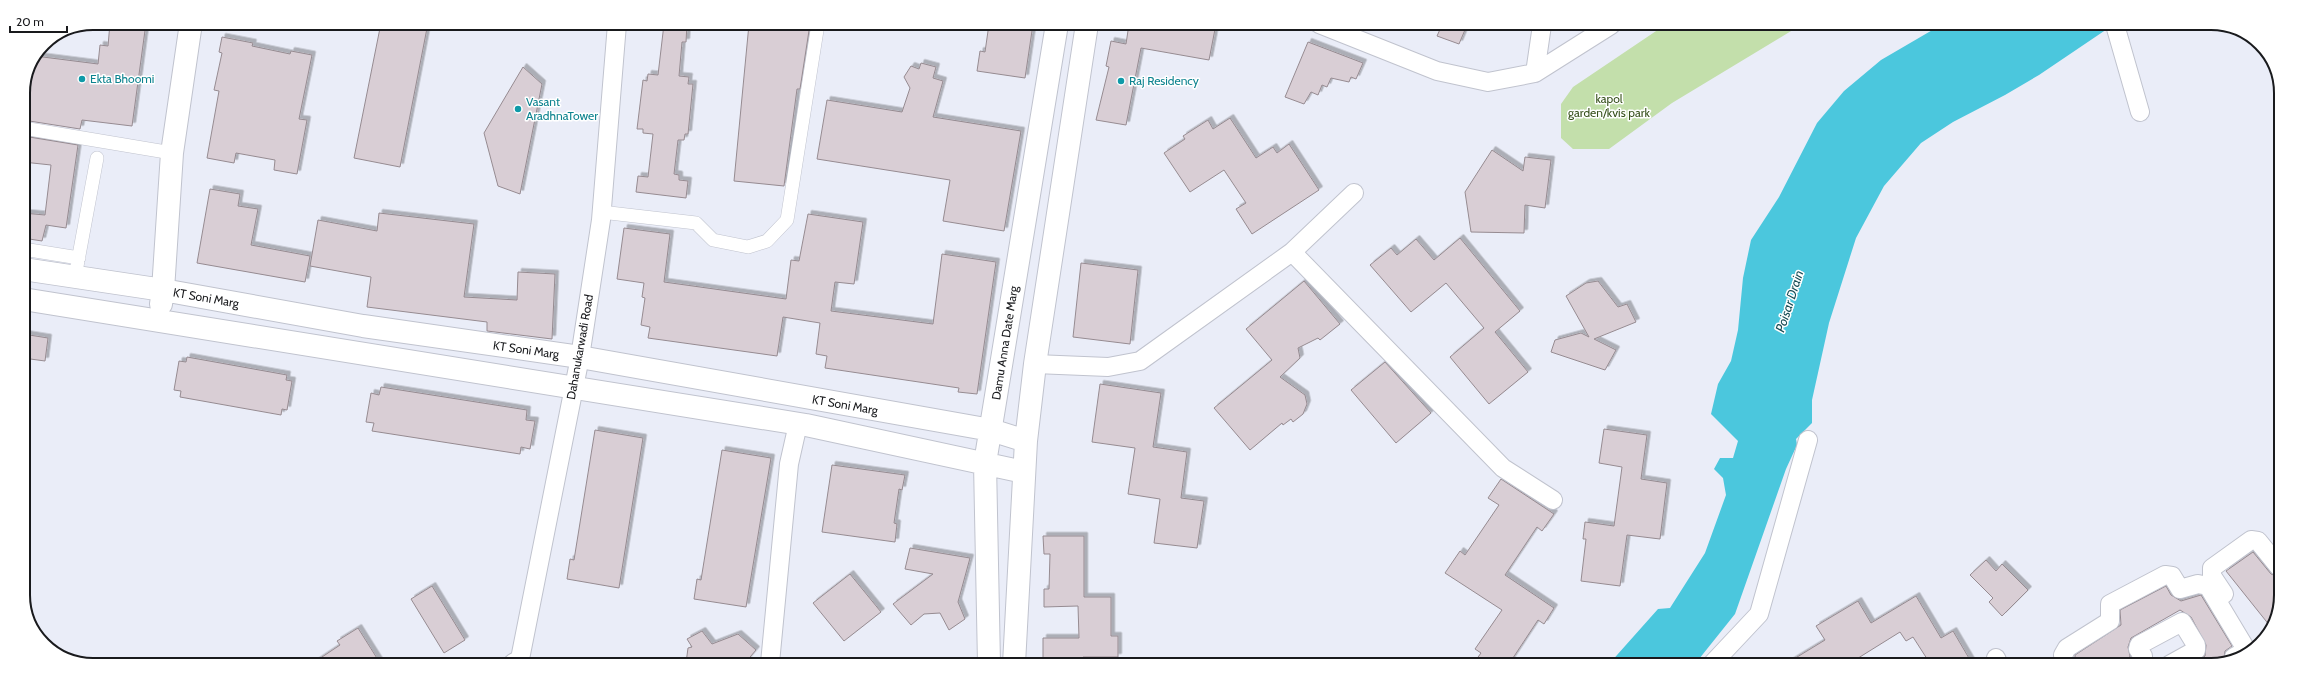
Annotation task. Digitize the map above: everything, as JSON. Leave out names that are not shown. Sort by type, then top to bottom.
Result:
[{"type":"street","points":[[158,319],[163,290],[172,153],[190,30]]},
{"type":"street","name":"Dahanukarwadi Road","points":[[520,658],[580,358],[602,212],[617,30]]},
{"type":"street","points":[[602,212],[696,223],[713,240],[748,247],[767,241],[787,220],[817,30]]},
{"type":"street","name":"Damu Anna Date Marg","points":[[989,658],[984,463],[991,430],[1056,30]]},
{"type":"street","points":[[1014,658],[1026,441],[1035,364],[1086,30]]},
{"type":"street","points":[[1334,30],[1444,73],[1488,82],[1535,73],[1603,30]]},
{"type":"street","points":[[1535,73],[1541,30]]},
{"type":"street","points":[[2116,30],[2140,112]]},
{"type":"street","points":[[30,129],[172,153]]},
{"type":"street","points":[[30,250],[77,267],[97,158]]},
{"type":"street","points":[[1035,364],[1108,367],[1140,362],[1292,252],[1354,193]]},
{"type":"street","points":[[1292,252],[1503,468],[1553,500]]},
{"type":"street","name":"KT Soni Marg","points":[[30,268],[77,267],[163,290],[363,326],[580,358],[991,430],[1026,441]]},
{"type":"street","points":[[30,300],[158,319],[798,424],[1024,472]]},
{"type":"street","points":[[770,658],[788,464],[798,424]]},
{"type":"street","points":[[1718,658],[1759,614],[1808,440]]},
{"type":"street","points":[[2255,641],[2212,576],[2212,568],[2251,540],[2258,541],[2274,562]]},
{"type":"street","points":[[2064,658],[2063,654],[2067,648],[2110,621],[2110,604],[2165,575],[2172,576],[2180,589],[2198,584],[2208,586],[2244,646],[2243,650]]},
{"type":"street","points":[[2143,658],[2143,656],[2138,649],[2139,645],[2182,622],[2196,645],[2196,650],[2182,658]]},
{"type":"green space","name":"kapol garden/kvis park","points":[[1658,30],[1793,30],[1672,103],[1609,149],[1573,149],[1561,138],[1561,104],[1573,87]]},
{"type":"water","name":"Poisar Drain","points":[[1932,30],[2106,30],[2039,75],[2005,95],[1953,122],[1921,143],[1884,186],[1856,238],[1829,323],[1812,400],[1812,423],[1796,439],[1797,445],[1786,469],[1735,614],[1700,658],[1614,658],[1658,609],[1670,608],[1705,553],[1726,495],[1723,478],[1714,469],[1720,458],[1733,458],[1738,441],[1711,414],[1718,384],[1731,361],[1738,330],[1743,278],[1751,240],[1779,197],[1817,123],[1844,91],[1881,60]]},
{"type":"building","name":"Ekta Bhoomi","points":[[109,30],[145,30],[132,126],[82,120],[80,129],[30,121],[31,81],[35,69],[42,57],[98,64],[100,45],[108,46]]},
{"type":"building","points":[[380,30],[427,30],[400,167],[354,158]]},
{"type":"building","points":[[663,30],[687,30],[686,42],[682,42],[679,76],[689,77],[688,84],[693,84],[688,134],[685,134],[684,140],[678,140],[674,174],[679,175],[679,180],[688,181],[686,198],[636,192],[638,176],[648,177],[653,134],[643,133],[643,129],[637,129],[643,80],[647,81],[648,74],[658,75]]},
{"type":"building","points":[[748,30],[809,30],[800,89],[797,89],[784,186],[734,181]]},
{"type":"building","points":[[988,30],[1032,30],[1025,78],[977,71],[980,51],[985,52]]},
{"type":"building","name":"Raj Residency","points":[[1128,30],[1215,30],[1209,60],[1141,48],[1126,125],[1096,120],[1109,67],[1106,66],[1111,41],[1126,44]]},
{"type":"building","points":[[1440,30],[1465,30],[1459,44],[1437,36]]},
{"type":"building","points":[[222,37],[253,43],[252,46],[290,54],[291,51],[312,55],[299,119],[307,120],[297,174],[274,170],[275,160],[236,153],[234,163],[207,158],[219,91],[214,90],[222,53],[219,52]]},
{"type":"building","points":[[1308,42],[1363,63],[1356,79],[1351,77],[1349,82],[1331,78],[1327,87],[1322,85],[1318,95],[1311,92],[1304,104],[1285,97]]},
{"type":"building","points":[[921,63],[936,67],[933,78],[943,81],[933,117],[1021,131],[1004,231],[943,221],[950,180],[817,159],[827,100],[902,112],[910,88],[904,77],[911,66],[919,69]]},
{"type":"building","name":"Vasant AradhnaTower","points":[[523,67],[542,84],[520,194],[498,186],[484,133]]},
{"type":"building","points":[[1230,118],[1256,158],[1273,147],[1277,153],[1289,144],[1319,190],[1252,234],[1236,209],[1246,203],[1224,170],[1190,192],[1164,153],[1185,139],[1183,136],[1208,120],[1213,129]]},
{"type":"building","points":[[30,137],[78,145],[66,228],[46,225],[42,241],[30,239],[30,214],[45,215],[51,165],[30,163]]},
{"type":"building","points":[[1492,150],[1523,171],[1525,157],[1551,160],[1545,208],[1525,205],[1524,233],[1471,232],[1465,192]]},
{"type":"building","points":[[210,189],[240,194],[238,206],[258,209],[251,245],[310,256],[305,282],[197,263]]},
{"type":"building","points":[[379,213],[474,224],[464,297],[517,300],[518,272],[555,274],[552,339],[487,331],[487,322],[367,307],[371,277],[310,266],[318,220],[377,231]]},
{"type":"building","points":[[808,214],[863,222],[854,284],[835,282],[831,311],[933,324],[942,254],[996,262],[977,394],[958,392],[959,388],[825,368],[827,356],[816,354],[820,323],[783,317],[777,356],[648,338],[650,327],[641,325],[645,298],[642,297],[644,283],[617,279],[624,228],[670,234],[664,282],[786,299],[791,260],[799,261]]},
{"type":"building","points":[[1460,238],[1520,311],[1495,332],[1528,372],[1489,404],[1450,357],[1484,328],[1446,283],[1411,312],[1370,265],[1391,248],[1397,255],[1416,239],[1434,260]]},
{"type":"building","points":[[1081,263],[1138,270],[1130,344],[1073,337]]},
{"type":"building","points":[[1304,281],[1340,324],[1320,340],[1318,338],[1298,348],[1300,358],[1280,377],[1305,395],[1307,404],[1303,414],[1293,422],[1291,419],[1283,425],[1282,423],[1250,450],[1214,408],[1272,360],[1246,329]]},
{"type":"building","points":[[1598,281],[1618,307],[1627,304],[1636,322],[1594,339],[1616,350],[1605,370],[1551,352],[1555,340],[1581,333],[1589,337],[1566,296],[1586,283]]},
{"type":"building","points":[[30,335],[48,338],[45,361],[30,359]]},
{"type":"building","points":[[187,357],[287,375],[286,380],[292,381],[287,410],[282,409],[281,415],[180,397],[181,391],[174,390],[179,361],[186,362]]},
{"type":"building","points":[[1385,362],[1431,413],[1396,443],[1351,390]]},
{"type":"building","points":[[1100,384],[1161,393],[1153,447],[1187,452],[1181,498],[1204,501],[1197,548],[1154,543],[1160,499],[1128,494],[1135,448],[1092,442]]},
{"type":"building","points":[[381,387],[527,410],[526,420],[535,421],[530,449],[521,447],[520,454],[372,431],[374,423],[366,422],[371,393],[379,395]]},
{"type":"building","points":[[1604,429],[1647,435],[1641,479],[1667,483],[1660,539],[1627,535],[1620,586],[1581,581],[1586,539],[1583,539],[1585,522],[1614,526],[1622,467],[1599,463]]},
{"type":"building","points":[[595,430],[643,438],[619,588],[567,579],[570,559],[574,560]]},
{"type":"building","points":[[722,450],[771,458],[746,607],[694,599],[697,579],[701,580]]},
{"type":"building","points":[[832,465],[905,475],[902,490],[899,489],[894,523],[897,524],[895,542],[822,532]]},
{"type":"building","points":[[1501,479],[1554,514],[1542,531],[1537,527],[1505,575],[1554,608],[1544,624],[1538,620],[1513,658],[1477,658],[1481,653],[1475,649],[1502,610],[1445,573],[1460,551],[1465,555],[1499,505],[1488,498]]},
{"type":"building","points":[[1043,536],[1084,536],[1084,597],[1111,597],[1111,636],[1118,636],[1118,657],[1043,658],[1043,638],[1079,638],[1078,606],[1044,607],[1044,589],[1049,589],[1050,554],[1044,554]]},
{"type":"building","points":[[910,548],[970,558],[958,602],[965,619],[949,630],[940,613],[924,614],[911,625],[893,604],[933,574],[905,569]]},
{"type":"building","points":[[2253,552],[2271,574],[2274,575],[2272,611],[2268,623],[2226,571]]},
{"type":"building","points":[[1986,560],[1996,571],[2002,564],[2028,590],[2002,616],[1989,602],[1993,598],[1970,575]]},
{"type":"building","points":[[850,574],[881,612],[844,641],[813,603]]},
{"type":"building","points":[[432,586],[465,640],[444,653],[411,599]]},
{"type":"building","points":[[2166,586],[2171,595],[2181,601],[2201,595],[2232,646],[2225,651],[2224,656],[2202,658],[2205,656],[2206,645],[2191,617],[2180,610],[2131,638],[2128,647],[2129,658],[2075,658],[2075,655],[2121,625],[2120,610]]},
{"type":"building","points":[[1916,596],[1941,638],[1953,631],[1969,658],[1926,658],[1913,637],[1906,641],[1900,632],[1858,658],[1795,658],[1825,640],[1816,626],[1858,601],[1871,623]]},
{"type":"building","points":[[358,628],[377,658],[320,658],[340,645],[337,641]]},
{"type":"building","points":[[702,631],[712,644],[738,634],[756,650],[749,658],[687,658],[688,648],[692,647],[687,639]]},
{"type":"place","name":"Ekta Bhoomi","points":[[82,79]]},
{"type":"place","name":"Raj Residency","points":[[1121,81]]},
{"type":"place","name":"Vasant AradhnaTower","points":[[518,109]]}]
